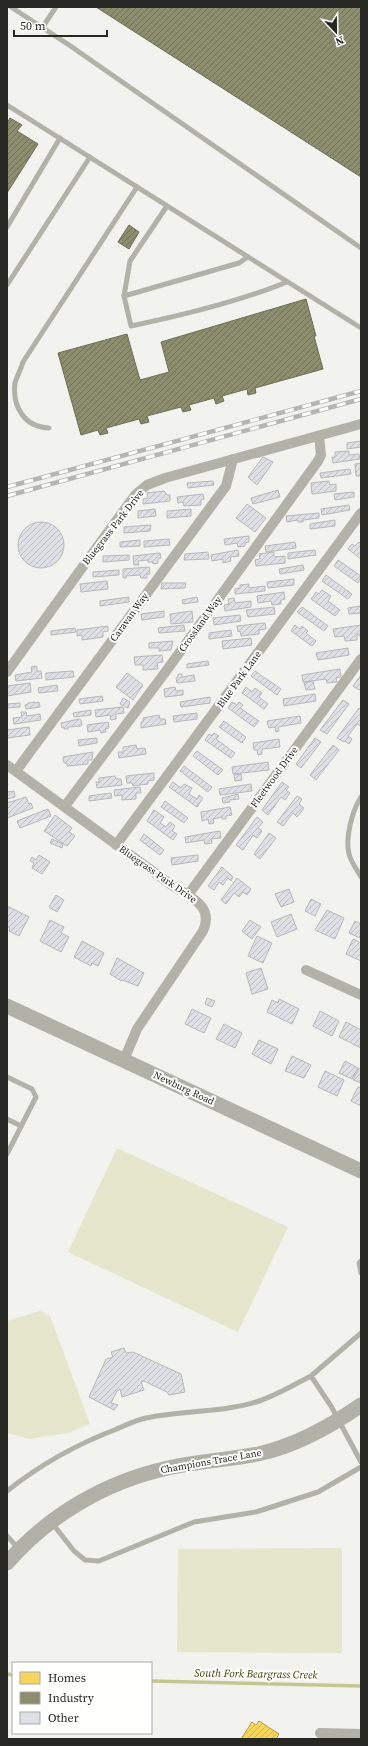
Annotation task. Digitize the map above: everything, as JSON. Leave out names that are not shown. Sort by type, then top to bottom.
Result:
[{"type":"street","name":"Bluegrass Park Drive","points":[[7,672],[136,494],[143,488],[165,478],[361,424]]},
{"type":"street","name":"Crossland Way","points":[[65,806],[164,674],[318,461],[321,455],[319,436]]},
{"type":"street","name":"Caravan Way","points":[[16,771],[226,486],[233,459]]},
{"type":"street","name":"Blue Park Lane","points":[[116,844],[361,513]]},
{"type":"street","name":"Fleetwood Drive","points":[[188,895],[361,659]]},
{"type":"street","name":"Bluegrass Park Drive","points":[[7,765],[198,902],[204,908],[207,916],[207,923],[191,950],[137,1029],[124,1060]]},
{"type":"street","points":[[306,970],[361,995]]},
{"type":"street","name":"Newburg Road","points":[[7,1006],[361,1171]]},
{"type":"street","name":"Champions Trace Lane","points":[[7,1563],[32,1536],[66,1510],[106,1489],[169,1468],[217,1461],[272,1450],[291,1443],[338,1421],[361,1404]]},
{"type":"street","points":[[320,1733],[361,1734]]},
{"type":"lane","points":[[11,7],[361,248]]},
{"type":"lane","points":[[42,28],[56,7]]},
{"type":"lane","points":[[7,105],[361,328]]},
{"type":"lane","points":[[7,227],[60,138]]},
{"type":"lane","points":[[7,286],[90,157]]},
{"type":"lane","points":[[49,428],[42,428],[22,417],[15,402],[16,382],[23,362],[137,187]]},
{"type":"lane","points":[[167,206],[130,262],[124,296],[131,326],[165,319],[258,294],[287,282]]},
{"type":"lane","points":[[124,296],[239,263],[248,257]]},
{"type":"lane","points":[[361,797],[354,807],[348,834],[349,854],[361,876]]},
{"type":"lane","points":[[7,1077],[32,1089],[36,1097],[7,1154]]},
{"type":"lane","points":[[7,1119],[21,1126]]},
{"type":"lane","points":[[361,1260],[359,1264],[361,1274]]},
{"type":"lane","points":[[7,1491],[32,1471],[69,1450],[144,1418],[175,1412],[222,1408],[256,1402],[282,1391],[311,1376],[361,1333]]},
{"type":"lane","points":[[311,1376],[331,1406],[361,1462]]},
{"type":"lane","points":[[51,1522],[74,1551],[84,1560],[99,1561],[194,1522],[256,1512],[318,1492],[361,1467]]},
{"type":"lane","points":[[7,1536],[19,1549]]},
{"type":"green space","points":[[117,1148],[288,1227],[238,1332],[68,1252]]},
{"type":"green space","points":[[40,1311],[50,1316],[90,1424],[68,1433],[30,1439],[7,1433],[7,1321]]},
{"type":"green space","points":[[342,1548],[342,1653],[177,1652],[178,1549]]},
{"type":"building: Homes","points":[[259,1721],[279,1734],[276,1739],[241,1739],[252,1722],[256,1725]]},
{"type":"building: Industry","points":[[96,7],[361,7],[361,177]]},
{"type":"building: Industry","points":[[10,118],[22,125],[17,131],[38,144],[7,193],[7,123]]},
{"type":"building: Industry","points":[[129,225],[139,232],[129,249],[118,242]]},
{"type":"building: Industry","points":[[306,299],[323,369],[255,388],[256,393],[248,395],[247,389],[222,396],[224,401],[216,404],[214,398],[189,405],[191,410],[183,412],[181,407],[147,416],[149,422],[141,424],[139,419],[106,428],[108,433],[100,435],[98,430],[81,435],[58,353],[127,334],[140,380],[169,372],[161,342]]},
{"type":"building: Other","points":[[361,441],[361,447],[347,449],[347,443]]},
{"type":"building: Other","points":[[349,451],[349,455],[359,454],[360,459],[333,463],[332,457],[335,457],[335,452]]},
{"type":"building: Other","points":[[263,457],[273,462],[257,485],[248,477]]},
{"type":"building: Other","points":[[361,463],[361,476],[356,476],[355,464]]},
{"type":"building: Other","points":[[350,469],[351,474],[321,478],[320,473]]},
{"type":"building: Other","points":[[213,481],[214,485],[188,488],[187,483]]},
{"type":"building: Other","points":[[329,481],[330,485],[336,484],[336,491],[312,494],[311,483]]},
{"type":"building: Other","points":[[278,490],[280,497],[253,504],[251,498]]},
{"type":"building: Other","points":[[164,491],[167,495],[170,495],[170,501],[143,504],[143,499],[148,498],[147,493]]},
{"type":"building: Other","points":[[354,492],[354,497],[335,500],[334,494]]},
{"type":"building: Other","points":[[203,494],[204,499],[201,500],[201,505],[184,506],[183,502],[178,503],[177,497]]},
{"type":"building: Other","points":[[247,504],[266,518],[255,532],[236,518]]},
{"type":"building: Other","points":[[349,505],[350,510],[322,515],[321,509]]},
{"type":"building: Other","points":[[155,509],[156,516],[138,518],[138,511]]},
{"type":"building: Other","points":[[191,509],[191,516],[167,518],[167,511]]},
{"type":"building: Other","points":[[319,513],[319,518],[303,520],[303,522],[298,522],[298,520],[287,522],[286,516]]},
{"type":"building: Other","points":[[335,520],[335,526],[310,529],[310,524]]},
{"type":"building: Other","points":[[46,522],[58,528],[63,536],[63,554],[58,562],[50,567],[36,568],[24,562],[19,554],[18,540],[24,528],[32,523]]},
{"type":"building: Other","points":[[151,525],[150,531],[124,533],[124,527]]},
{"type":"building: Other","points":[[249,536],[249,542],[245,543],[245,546],[238,547],[237,543],[225,545],[224,539]]},
{"type":"building: Other","points":[[169,539],[170,545],[144,547],[144,541]]},
{"type":"building: Other","points":[[140,540],[140,546],[120,547],[120,542]]},
{"type":"building: Other","points":[[295,542],[296,548],[266,552],[265,546]]},
{"type":"building: Other","points":[[359,542],[361,544],[361,559],[348,549],[352,544],[355,546]]},
{"type":"building: Other","points":[[238,550],[239,556],[230,557],[231,561],[223,563],[223,559],[212,561],[211,555]]},
{"type":"building: Other","points":[[315,550],[316,555],[288,559],[288,553]]},
{"type":"building: Other","points":[[208,552],[209,559],[184,560],[185,554]]},
{"type":"building: Other","points":[[274,552],[274,557],[285,556],[285,563],[256,566],[255,560],[260,559],[259,554]]},
{"type":"building: Other","points":[[160,553],[161,558],[158,559],[158,563],[153,564],[153,562],[148,562],[148,560],[138,561],[139,565],[134,565],[133,556]]},
{"type":"building: Other","points":[[129,555],[129,560],[103,562],[103,556]]},
{"type":"building: Other","points":[[338,560],[361,576],[358,583],[334,566]]},
{"type":"building: Other","points":[[303,565],[304,570],[280,574],[279,569]]},
{"type":"building: Other","points":[[149,567],[150,574],[147,574],[147,578],[141,578],[140,575],[126,576],[126,578],[123,578],[123,569]]},
{"type":"building: Other","points":[[119,570],[119,575],[93,577],[93,572]]},
{"type":"building: Other","points":[[326,575],[352,594],[348,599],[322,581]]},
{"type":"building: Other","points":[[294,579],[294,585],[268,588],[267,582]]},
{"type":"building: Other","points":[[107,581],[108,589],[81,592],[80,584]]},
{"type":"building: Other","points":[[162,583],[186,583],[185,588],[161,589]]},
{"type":"building: Other","points":[[249,584],[249,588],[265,586],[265,591],[235,594],[235,589],[240,588],[240,585]]},
{"type":"building: Other","points":[[322,590],[331,596],[328,601],[340,610],[335,616],[311,599],[316,592],[319,594]]},
{"type":"building: Other","points":[[284,592],[285,599],[281,600],[281,604],[272,605],[271,601],[258,603],[257,596]]},
{"type":"building: Other","points":[[129,597],[129,602],[100,606],[100,601]]},
{"type":"building: Other","points":[[197,597],[198,602],[183,604],[182,600]]},
{"type":"building: Other","points":[[234,598],[235,603],[251,601],[251,607],[225,611],[224,605],[229,604],[228,599]]},
{"type":"building: Other","points":[[361,606],[361,613],[349,614],[348,608]]},
{"type":"building: Other","points":[[274,607],[275,614],[248,617],[246,610]]},
{"type":"building: Other","points":[[302,607],[328,626],[324,631],[297,612]]},
{"type":"building: Other","points":[[164,611],[164,617],[142,620],[141,614]]},
{"type":"building: Other","points":[[192,611],[193,622],[171,624],[170,614]]},
{"type":"building: Other","points":[[240,615],[241,621],[214,625],[213,618]]},
{"type":"building: Other","points":[[265,623],[266,629],[259,630],[259,634],[241,636],[240,631],[238,632],[237,626]]},
{"type":"building: Other","points":[[184,625],[185,631],[159,633],[158,628]]},
{"type":"building: Other","points":[[295,625],[300,629],[302,626],[308,631],[306,633],[316,641],[312,646],[291,631]]},
{"type":"building: Other","points":[[361,625],[361,636],[357,634],[357,640],[345,641],[344,636],[335,637],[333,629]]},
{"type":"building: Other","points":[[108,626],[108,631],[103,632],[103,637],[82,640],[82,635],[77,636],[77,630]]},
{"type":"building: Other","points":[[75,628],[76,632],[51,635],[51,631]]},
{"type":"building: Other","points":[[231,630],[232,636],[209,639],[209,633]]},
{"type":"building: Other","points":[[251,638],[252,645],[223,649],[222,641]]},
{"type":"building: Other","points":[[173,641],[171,650],[159,651],[159,648],[149,648],[149,643]]},
{"type":"building: Other","points":[[348,648],[349,655],[318,660],[316,653]]},
{"type":"building: Other","points":[[162,655],[163,662],[157,663],[158,669],[143,670],[143,665],[135,665],[134,657]]},
{"type":"building: Other","points":[[208,661],[209,665],[187,668],[187,664]]},
{"type":"building: Other","points":[[37,666],[37,671],[41,671],[42,678],[16,681],[15,675],[32,672],[31,667]]},
{"type":"building: Other","points":[[340,669],[341,677],[336,678],[337,682],[327,683],[326,679],[303,682],[302,675]]},
{"type":"building: Other","points":[[73,671],[74,677],[46,680],[46,673]]},
{"type":"building: Other","points":[[255,671],[281,689],[277,695],[251,676]]},
{"type":"building: Other","points":[[127,673],[143,685],[133,700],[116,687]]},
{"type":"building: Other","points":[[178,674],[182,674],[182,677],[194,675],[195,681],[177,683],[176,678],[178,677]]},
{"type":"building: Other","points":[[361,675],[361,688],[359,690],[353,686]]},
{"type":"building: Other","points":[[313,681],[315,689],[306,690],[304,683]]},
{"type":"building: Other","points":[[30,683],[31,692],[7,696],[7,686]]},
{"type":"building: Other","points":[[57,685],[58,691],[39,693],[38,688]]},
{"type":"building: Other","points":[[175,687],[176,691],[183,690],[183,695],[165,697],[164,689]]},
{"type":"building: Other","points":[[246,687],[252,692],[255,688],[262,693],[259,697],[268,704],[264,709],[242,693]]},
{"type":"building: Other","points":[[315,694],[316,701],[284,706],[283,699]]},
{"type":"building: Other","points":[[102,696],[103,701],[80,704],[79,699]]},
{"type":"building: Other","points":[[210,697],[210,703],[181,707],[180,702]]},
{"type":"building: Other","points":[[123,698],[130,702],[128,708],[120,704]]},
{"type":"building: Other","points":[[343,700],[349,704],[327,734],[320,730]]},
{"type":"building: Other","points":[[39,702],[40,707],[26,709],[25,705]]},
{"type":"building: Other","points":[[232,702],[237,705],[239,702],[243,705],[240,708],[259,721],[254,727],[228,708]]},
{"type":"building: Other","points":[[20,703],[20,707],[7,708],[7,704]]},
{"type":"building: Other","points":[[123,707],[124,713],[116,714],[116,719],[111,720],[110,715],[96,717],[95,710]]},
{"type":"building: Other","points":[[359,708],[361,709],[361,726],[357,724],[348,736],[352,739],[349,744],[337,738]]},
{"type":"building: Other","points":[[91,710],[91,715],[74,717],[73,713]]},
{"type":"building: Other","points":[[21,712],[26,712],[27,716],[40,714],[41,720],[14,724],[13,718],[22,717]]},
{"type":"building: Other","points":[[197,713],[197,719],[174,722],[173,716]]},
{"type":"building: Other","points":[[159,715],[160,719],[165,719],[166,724],[141,728],[143,718]]},
{"type":"building: Other","points":[[300,716],[301,723],[278,727],[279,731],[276,732],[275,727],[269,728],[267,721]]},
{"type":"building: Other","points":[[79,719],[81,720],[82,725],[68,727],[68,729],[64,729],[64,727],[62,728],[61,723]]},
{"type":"building: Other","points":[[224,721],[246,737],[242,743],[219,727]]},
{"type":"building: Other","points":[[108,722],[109,728],[105,729],[106,732],[101,733],[100,730],[88,732],[87,725]]},
{"type":"building: Other","points":[[29,727],[30,735],[7,738],[7,730]]},
{"type":"building: Other","points":[[214,733],[219,736],[216,739],[235,753],[231,758],[205,740],[209,734],[211,736]]},
{"type":"building: Other","points":[[97,738],[97,743],[79,746],[78,740]]},
{"type":"building: Other","points":[[315,738],[321,742],[301,768],[296,764]]},
{"type":"building: Other","points":[[279,739],[280,747],[262,749],[262,754],[258,755],[257,750],[254,750],[253,743]]},
{"type":"building: Other","points":[[136,745],[137,749],[145,748],[146,754],[119,758],[118,752],[123,752],[123,747]]},
{"type":"building: Other","points":[[333,745],[339,750],[316,780],[310,775]]},
{"type":"building: Other","points":[[197,751],[223,770],[218,775],[193,756]]},
{"type":"building: Other","points":[[93,752],[92,760],[88,760],[88,764],[67,766],[67,763],[64,763],[63,757]]},
{"type":"building: Other","points":[[268,762],[269,770],[233,774],[232,767]]},
{"type":"building: Other","points":[[184,766],[212,787],[208,792],[180,771]]},
{"type":"building: Other","points":[[154,773],[154,780],[148,781],[148,784],[133,786],[132,783],[127,783],[126,776]]},
{"type":"building: Other","points":[[241,774],[242,780],[235,781],[234,775]]},
{"type":"building: Other","points":[[115,776],[116,779],[121,779],[122,785],[97,788],[96,782],[99,782],[99,778]]},
{"type":"building: Other","points":[[173,782],[181,788],[184,784],[192,788],[189,794],[197,799],[199,795],[203,798],[197,807],[169,787]]},
{"type":"building: Other","points":[[282,782],[289,787],[286,790],[290,793],[285,800],[281,797],[268,815],[262,810]]},
{"type":"building: Other","points":[[251,784],[252,791],[220,795],[219,789]]},
{"type":"building: Other","points":[[140,787],[141,793],[136,793],[136,799],[122,800],[122,795],[115,796],[114,790]]},
{"type":"building: Other","points":[[14,791],[15,797],[7,799],[7,792]]},
{"type":"building: Other","points":[[111,793],[112,798],[89,801],[89,796]]},
{"type":"building: Other","points":[[238,794],[239,799],[229,800],[230,802],[223,803],[222,798]]},
{"type":"building: Other","points":[[297,796],[302,799],[299,804],[304,808],[297,817],[293,813],[283,826],[277,822]]},
{"type":"building: Other","points":[[26,797],[29,804],[31,803],[33,808],[7,818],[7,803]]},
{"type":"building: Other","points":[[165,801],[188,818],[184,823],[161,807]]},
{"type":"building: Other","points":[[230,807],[232,815],[226,816],[226,819],[222,819],[222,817],[213,819],[214,823],[209,824],[208,819],[202,821],[201,812]]},
{"type":"building: Other","points":[[48,809],[51,816],[20,828],[17,821]]},
{"type":"building: Other","points":[[154,810],[164,817],[160,823],[166,827],[170,822],[175,826],[172,831],[177,834],[173,840],[147,821]]},
{"type":"building: Other","points":[[55,815],[72,828],[69,832],[75,836],[67,846],[44,831]]},
{"type":"building: Other","points":[[257,817],[263,822],[258,828],[262,831],[257,838],[253,835],[243,850],[236,845]]},
{"type":"building: Other","points":[[220,831],[221,838],[211,839],[212,843],[205,844],[204,840],[186,843],[185,837]]},
{"type":"building: Other","points":[[269,833],[276,838],[260,859],[254,854]]},
{"type":"building: Other","points":[[144,834],[164,850],[160,855],[140,840]]},
{"type":"building: Other","points":[[52,839],[63,844],[62,848],[50,843]]},
{"type":"building: Other","points":[[39,855],[50,862],[42,874],[32,868],[34,863],[30,861],[32,857],[36,860]]},
{"type":"building: Other","points":[[198,855],[198,861],[172,865],[171,858]]},
{"type":"building: Other","points":[[222,867],[233,877],[231,881],[228,878],[223,885],[219,882],[214,890],[208,886]]},
{"type":"building: Other","points":[[237,878],[251,889],[247,895],[243,892],[239,897],[234,893],[226,904],[221,900]]},
{"type":"building: Other","points":[[289,889],[294,902],[281,907],[275,894]]},
{"type":"building: Other","points":[[56,895],[64,900],[57,912],[49,907]]},
{"type":"building: Other","points":[[311,899],[321,904],[315,916],[305,911]]},
{"type":"building: Other","points":[[7,906],[29,917],[19,936],[9,931],[10,928],[7,926]]},
{"type":"building: Other","points":[[327,910],[344,918],[335,939],[315,930]]},
{"type":"building: Other","points":[[291,914],[297,929],[277,937],[271,922]]},
{"type":"building: Other","points":[[50,920],[64,927],[61,933],[69,937],[61,952],[40,941]]},
{"type":"building: Other","points":[[250,920],[261,927],[252,939],[242,931]]},
{"type":"building: Other","points":[[355,921],[361,924],[360,938],[349,933]]},
{"type":"building: Other","points":[[257,936],[272,943],[263,963],[248,956]]},
{"type":"building: Other","points":[[353,939],[361,943],[361,961],[346,954]]},
{"type":"building: Other","points":[[82,941],[104,953],[98,966],[92,963],[91,966],[74,957]]},
{"type":"building: Other","points":[[117,958],[144,973],[138,986],[122,980],[121,981],[110,974]]},
{"type":"building: Other","points":[[261,968],[268,989],[252,994],[246,973]]},
{"type":"building: Other","points":[[207,998],[215,1001],[212,1007],[205,1004]]},
{"type":"building: Other","points":[[279,999],[299,1009],[292,1024],[267,1012],[272,1000],[278,1003]]},
{"type":"building: Other","points":[[192,1009],[211,1018],[204,1033],[185,1024]]},
{"type":"building: Other","points":[[320,1011],[339,1021],[332,1036],[313,1026]]},
{"type":"building: Other","points":[[346,1022],[361,1030],[361,1048],[339,1037]]},
{"type":"building: Other","points":[[224,1024],[242,1033],[235,1048],[216,1039]]},
{"type":"building: Other","points":[[259,1040],[278,1049],[271,1064],[252,1054]]},
{"type":"building: Other","points":[[292,1056],[311,1065],[304,1078],[285,1071]]},
{"type":"building: Other","points":[[345,1061],[358,1068],[352,1079],[339,1073]]},
{"type":"building: Other","points":[[359,1068],[361,1069],[361,1083],[353,1080]]},
{"type":"building: Other","points":[[325,1071],[344,1080],[337,1096],[318,1087]]},
{"type":"building: Other","points":[[358,1087],[361,1088],[361,1106],[351,1101]]},
{"type":"building: Other","points":[[124,1348],[126,1353],[133,1352],[181,1374],[185,1392],[169,1395],[167,1392],[144,1381],[141,1382],[144,1390],[122,1397],[120,1389],[117,1391],[111,1403],[118,1405],[114,1410],[89,1397],[106,1359],[113,1357],[111,1352]]},
{"type":"waterway","name":"South Fork Beargrass Creek","points":[[7,1674],[12,1675]]},
{"type":"waterway","name":"South Fork Beargrass Creek","points":[[152,1681],[361,1686]]},
{"type":"railway","points":[[7,487],[361,391]]},
{"type":"railway","points":[[7,496],[361,399]]}]
